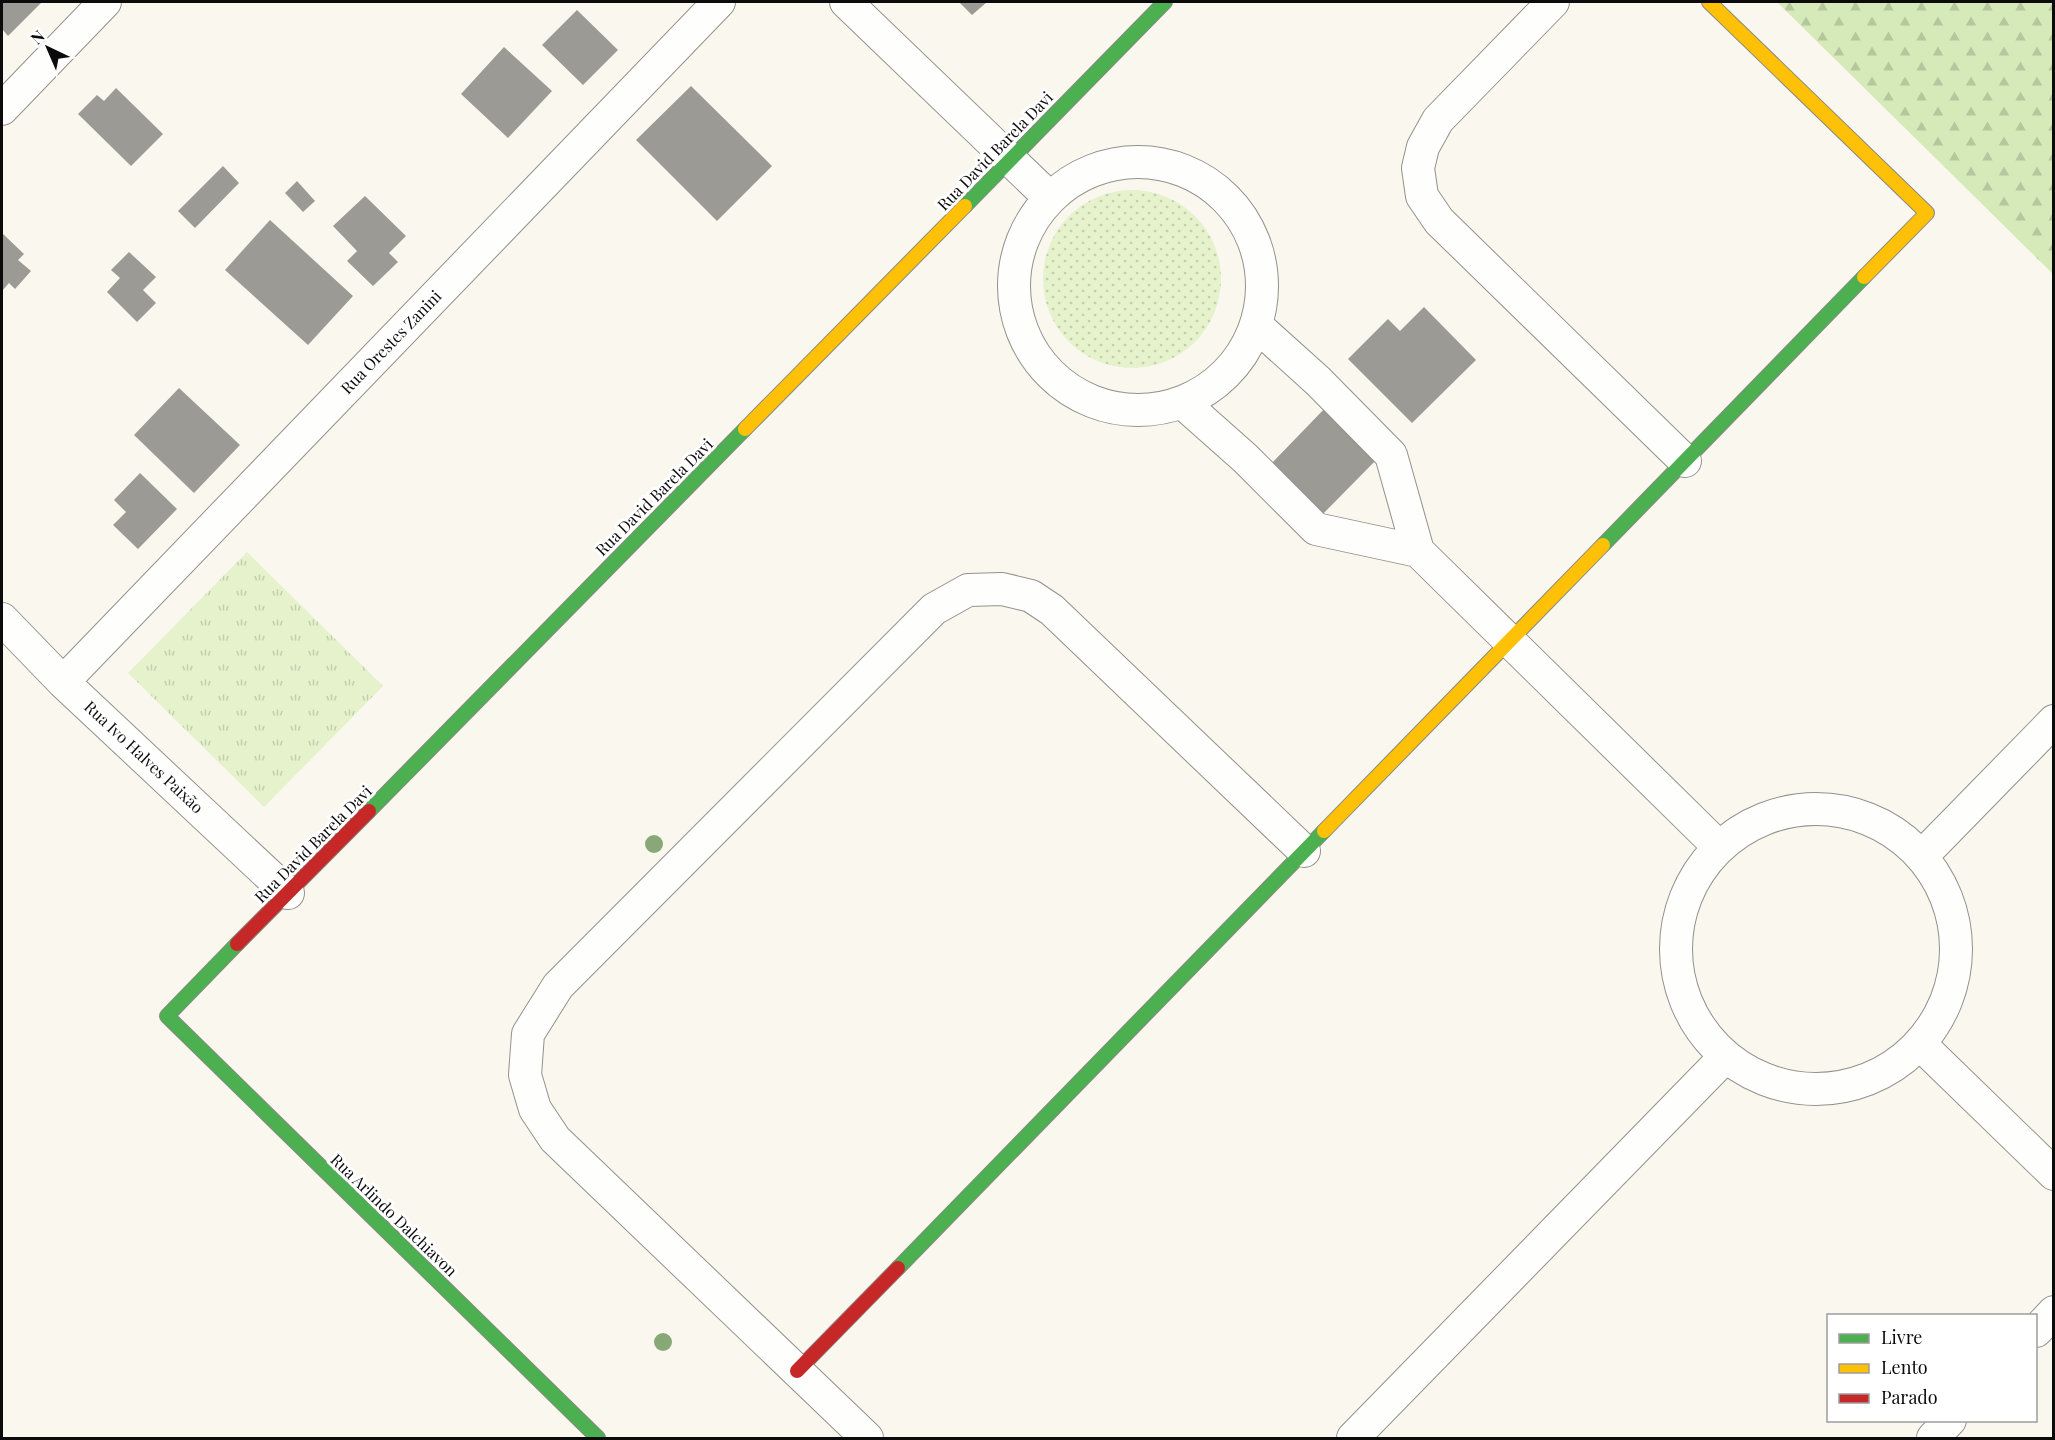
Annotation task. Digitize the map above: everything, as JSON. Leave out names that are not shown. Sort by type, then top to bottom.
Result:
[{"type":"street","points":[[2,109],[105,2]]},
{"type":"street","name":"Rua Orestes Zanini","points":[[63,682],[719,2]]},
{"type":"street","points":[[846,2],[1050,198]]},
{"type":"street","name":"Rua David Barela Davi","points":[[167,1016],[1165,2]]},
{"type":"street","points":[[1553,2],[1438,120],[1423,147],[1418,168],[1422,196],[1439,221],[1685,461]]},
{"type":"street","points":[[797,1371],[1927,213],[1709,2]]},
{"type":"street","points":[[1126,161],[1155,162],[1182,169],[1208,182],[1229,200],[1246,221],[1257,246],[1262,272],[1263,299],[1257,326],[1245,350],[1229,372],[1207,390],[1183,403],[1155,410],[1127,410],[1100,405],[1075,393],[1052,376],[1034,355],[1021,329],[1015,302],[1014,273],[1020,246],[1033,220],[1050,198],[1073,180],[1098,168],[1126,161]]},
{"type":"street","points":[[1257,326],[1318,381],[1391,455],[1418,551],[1719,847]]},
{"type":"street","points":[[1183,403],[1245,458],[1316,529],[1418,551]]},
{"type":"street","points":[[867,1438],[555,1139],[535,1109],[525,1075],[528,1034],[558,986],[934,609],[968,590],[1012,591],[1031,596],[1053,610],[1304,852]]},
{"type":"street","name":"Rua Ivo Halves Paixão","points":[[2,619],[63,682],[288,893]]},
{"type":"street","points":[[1923,855],[2054,721]]},
{"type":"street","points":[[1800,808],[1845,810],[1888,826],[1923,855],[1945,890],[1956,929],[1955,970],[1943,1010],[1920,1044],[1887,1071],[1846,1086],[1804,1089],[1762,1079],[1725,1057],[1695,1021],[1677,977],[1676,930],[1690,885],[1719,847],[1756,821],[1800,808]]},
{"type":"street","name":"Rua Arlindo Dalchiavon","points":[[167,1016],[598,1438]]},
{"type":"street","points":[[1920,1044],[2054,1174]]},
{"type":"street","points":[[1353,1438],[1725,1057]]},
{"type":"street","points":[[2037,1330],[2054,1312]]},
{"type":"street","points":[[1933,1438],[1948,1422]]},
{"type":"green space","points":[[1777,2],[2053,2],[2053,274]]},
{"type":"green space","points":[[1132,190],[1166,197],[1195,216],[1214,245],[1221,279],[1214,313],[1195,342],[1166,361],[1132,368],[1098,361],[1069,342],[1050,313],[1043,279],[1050,245],[1069,216],[1098,197]]},
{"type":"green space","points":[[247,552],[383,686],[264,807],[128,673]]},
{"type":"building","points":[[2,2],[42,2],[8,36],[2,29]]},
{"type":"building","points":[[959,2],[987,2],[972,15]]},
{"type":"building","points":[[577,10],[618,50],[583,85],[542,45]]},
{"type":"building","points":[[504,47],[552,91],[508,138],[461,94]]},
{"type":"building","points":[[691,86],[772,166],[717,221],[636,140]]},
{"type":"building","points":[[116,88],[163,134],[131,166],[78,114],[97,95],[104,101]]},
{"type":"building","points":[[223,166],[239,183],[195,228],[178,211]]},
{"type":"building","points":[[297,181],[315,201],[303,212],[285,193]]},
{"type":"building","points":[[365,196],[406,236],[389,253],[398,262],[373,286],[347,261],[357,251],[333,226]]},
{"type":"building","points":[[270,220],[353,296],[308,345],[225,270]]},
{"type":"building","points":[[2,233],[24,254],[18,260],[31,271],[15,289],[9,283],[2,291]]},
{"type":"building","points":[[129,252],[156,277],[143,290],[156,303],[137,322],[107,292],[120,278],[111,270]]},
{"type":"building","points":[[1424,307],[1476,360],[1412,423],[1348,359],[1388,319],[1400,331]]},
{"type":"building","points":[[179,388],[240,445],[194,493],[134,435]]},
{"type":"building","points":[[1329,404],[1381,455],[1318,519],[1267,468]]},
{"type":"building","points":[[140,473],[177,509],[138,549],[113,525],[126,512],[114,500]]},
{"type":"traffic: fast","points":[[965,206],[1165,2]]},
{"type":"traffic: fast","points":[[1603,545],[1864,277]]},
{"type":"traffic: fast","points":[[369,811],[745,429]]},
{"type":"traffic: fast","points":[[898,1268],[1324,831]]},
{"type":"traffic: fast","points":[[237,944],[167,1016],[598,1438]]},
{"type":"traffic: slow","points":[[1709,2],[1927,213],[1864,277]]},
{"type":"traffic: slow","points":[[745,429],[965,206]]},
{"type":"traffic: slow","points":[[1324,831],[1603,545]]},
{"type":"traffic: jam","points":[[237,944],[369,811]]},
{"type":"traffic: jam","points":[[797,1371],[898,1268]]}]
